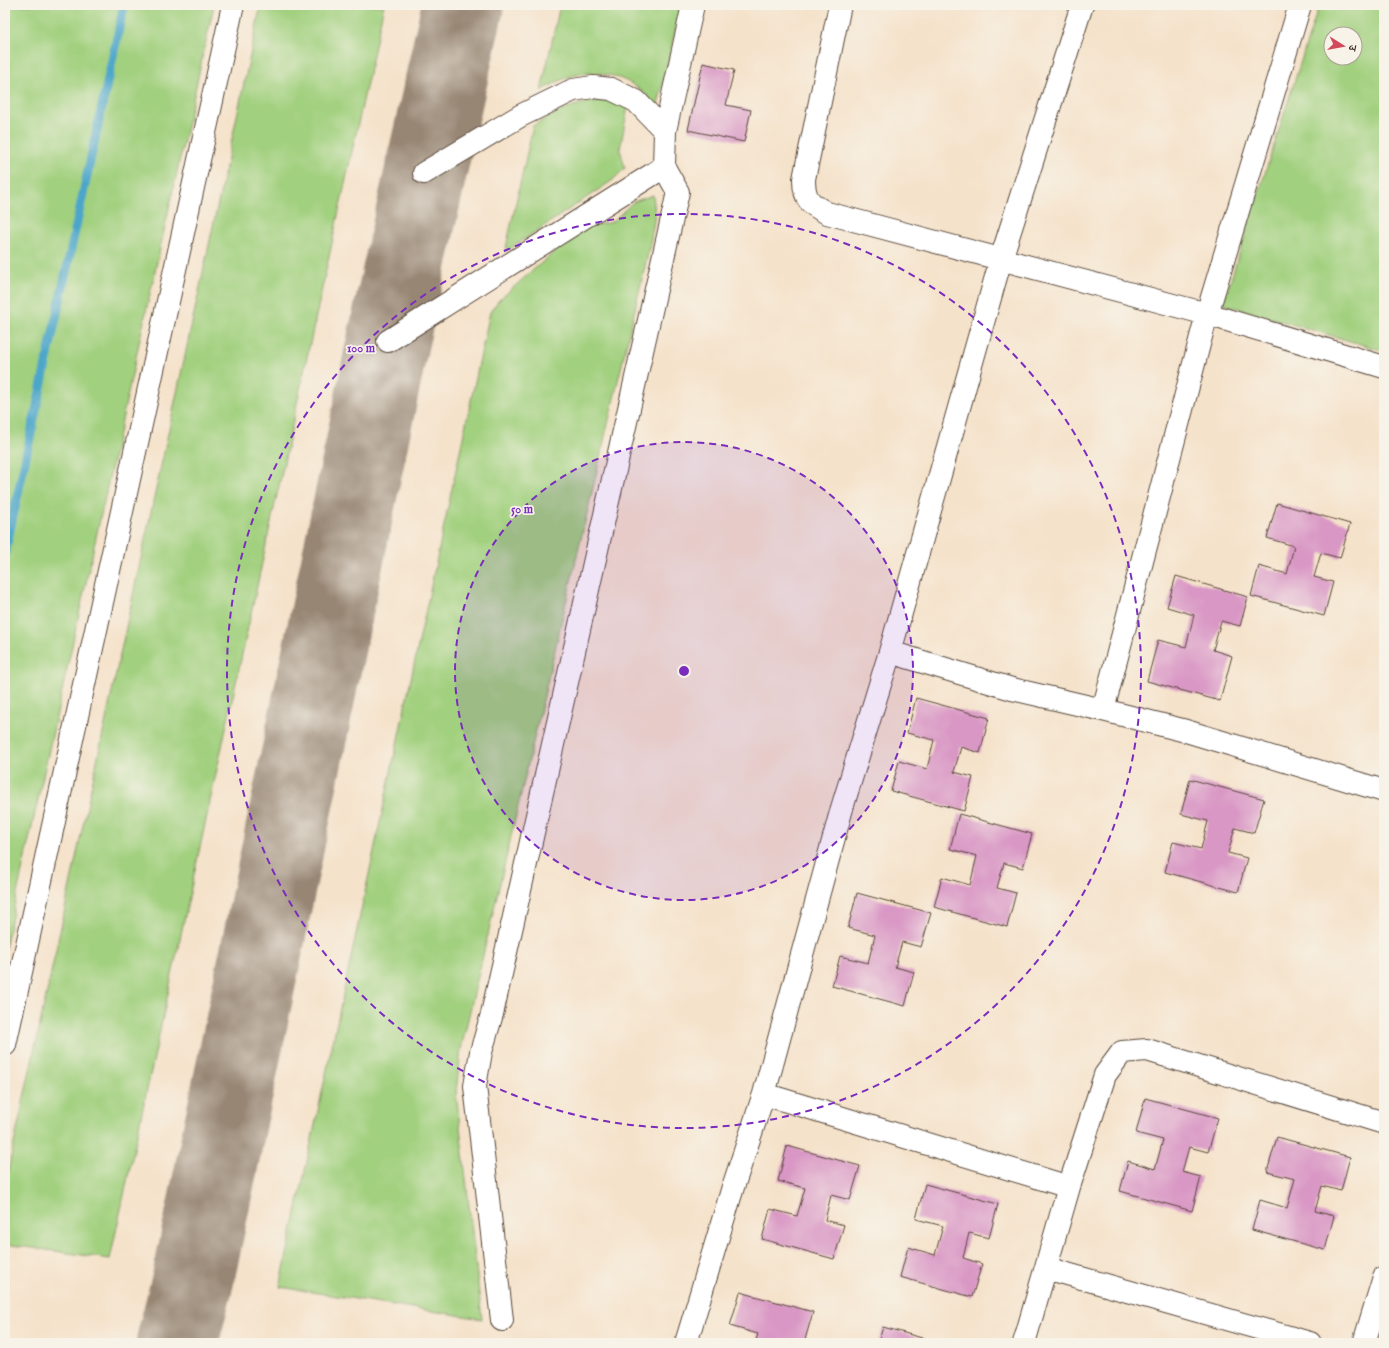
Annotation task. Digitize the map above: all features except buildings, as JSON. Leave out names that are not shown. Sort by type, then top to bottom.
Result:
[{"type":"street","points":[[5,1045],[233,5]]},
{"type":"street","points":[[502,1320],[475,1086],[481,1052],[492,1014],[678,192],[664,167],[665,131],[693,5]]},
{"type":"street","points":[[840,5],[804,180],[804,191],[808,200],[828,213],[1207,314],[1384,367]]},
{"type":"street","points":[[686,1343],[733,1187],[764,1094],[842,808],[890,652],[1001,259],[1082,5]]},
{"type":"street","points":[[1103,710],[1207,314],[1300,5]]},
{"type":"street","points":[[424,173],[520,116],[574,90],[593,87],[611,89],[636,101],[665,131]]},
{"type":"street","points":[[388,341],[664,167]]},
{"type":"street","points":[[890,652],[1012,689],[1186,731],[1384,791]]},
{"type":"street","points":[[1024,1343],[1069,1187],[1105,1076],[1122,1052],[1147,1050],[1384,1123]]},
{"type":"street","points":[[764,1094],[1069,1187]]},
{"type":"street","points":[[1046,1268],[1310,1343]]},
{"type":"street","points":[[1364,1343],[1384,1277]]},
{"type":"green space","points":[[5,5],[214,5],[5,948]]},
{"type":"green space","points":[[261,5],[384,5],[110,1259],[5,1244],[5,1185]]},
{"type":"green space","points":[[560,5],[681,5],[658,105],[654,105],[645,94],[627,82],[598,73],[579,74],[569,77],[558,81],[541,91]]},
{"type":"green space","points":[[1319,5],[1384,5],[1384,351],[1223,304]]},
{"type":"green space","points":[[601,100],[618,101],[628,107],[620,149],[625,168],[613,180],[505,252],[533,126],[549,116],[566,109],[582,103]]},
{"type":"green space","points":[[653,195],[655,214],[650,245],[461,1049],[456,1092],[482,1319],[280,1287],[490,312],[499,300],[581,228],[612,222],[633,202]]},
{"type":"waterway","points":[[5,553],[124,5]]},
{"type":"taxiway","points":[[177,1343],[194,1275],[388,341],[463,5]]}]
